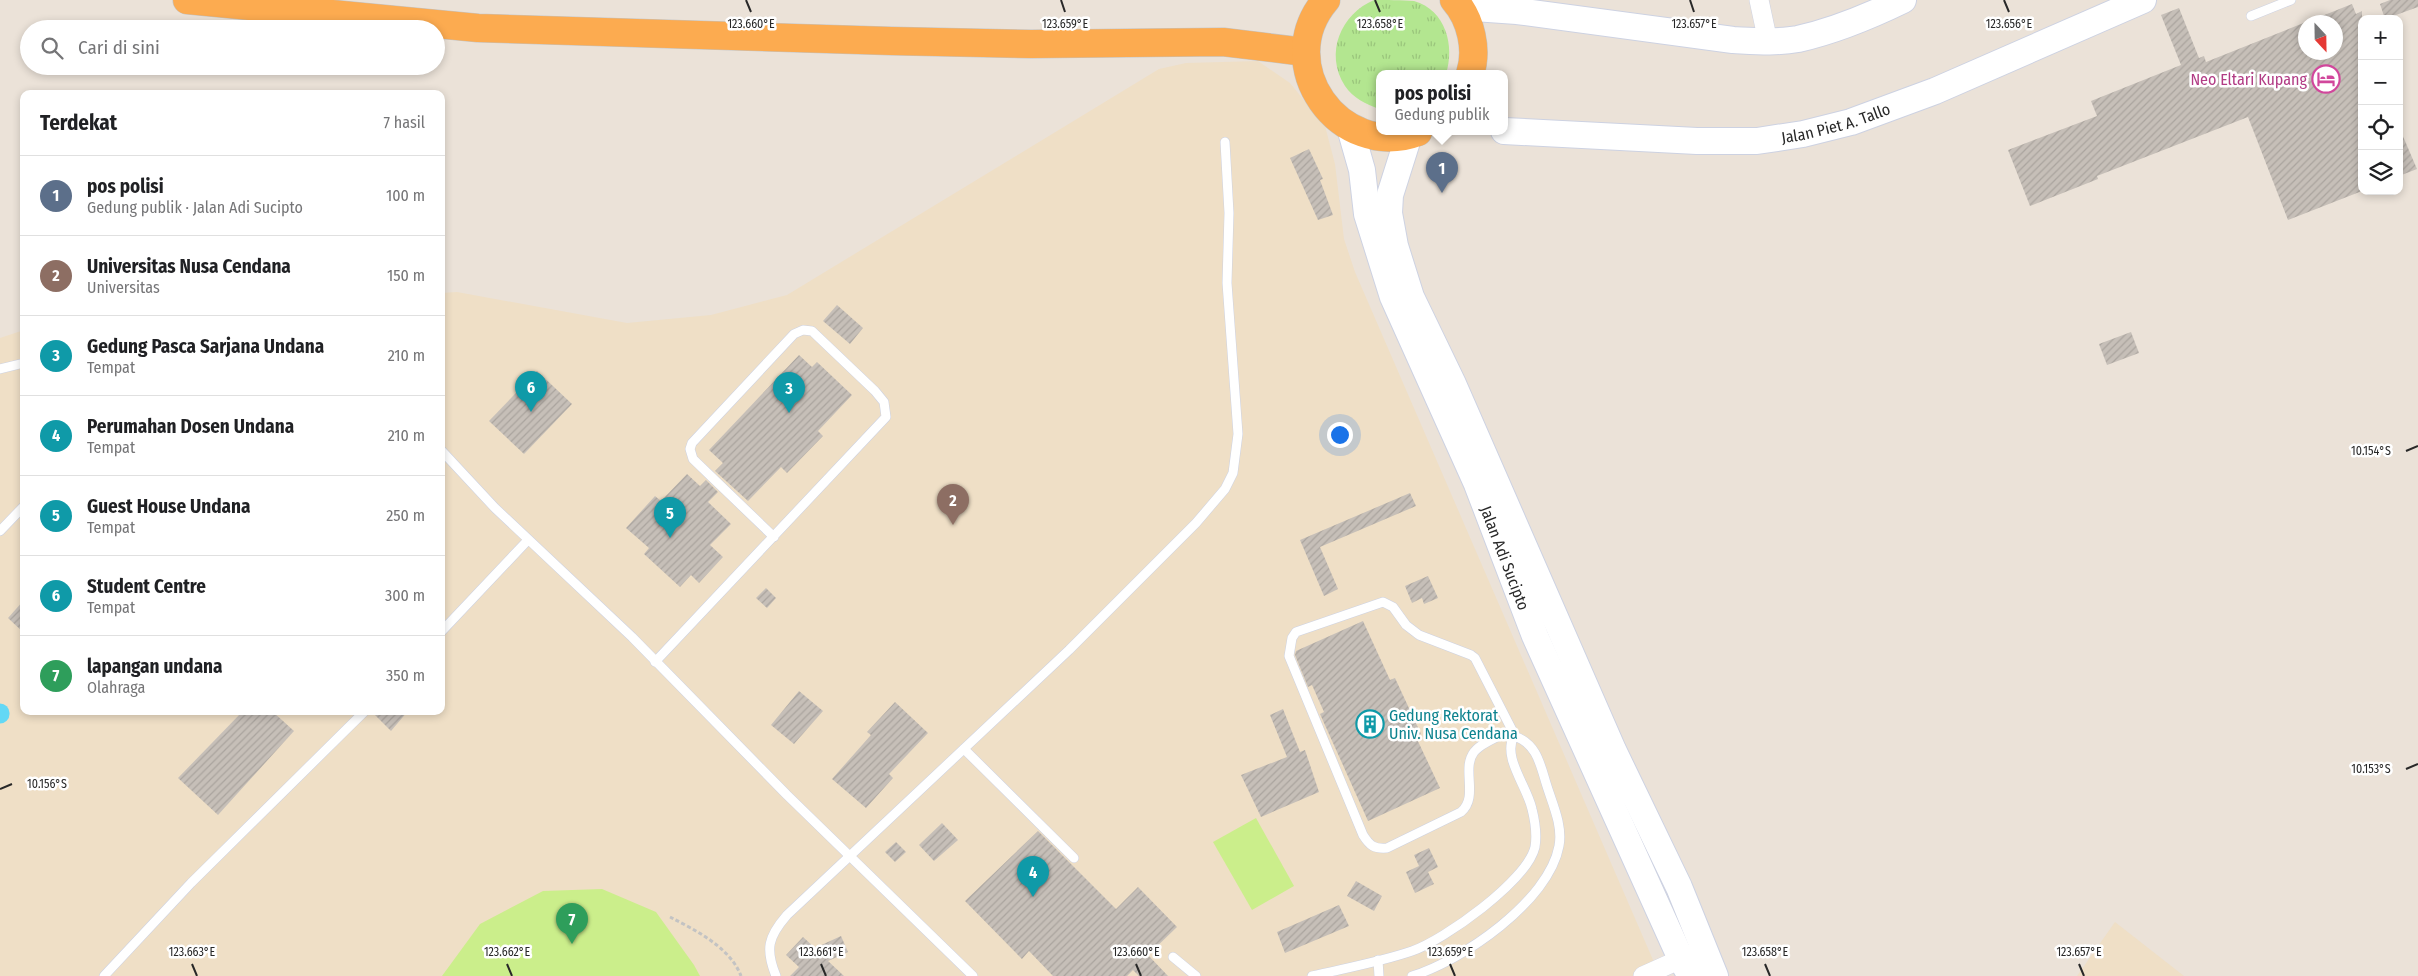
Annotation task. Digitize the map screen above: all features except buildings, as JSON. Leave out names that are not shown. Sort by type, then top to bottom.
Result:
[{"type":"highway","points":[[187,0],[395,20]]},
{"type":"highway","points":[[1326,0],[1318,9],[1309,30],[1305,52],[1310,83],[1326,109],[1350,128],[1369,135],[1389,138],[1404,135]]},
{"type":"highway","points":[[1457,4],[1472,34],[1473,64],[1471,70]]},
{"type":"highway","points":[[445,25],[478,28],[900,42],[1031,44],[1222,42],[1305,52]]},
{"type":"main road","points":[[1457,4],[1733,40],[1768,42],[1797,39],[1828,30],[1902,0]]},
{"type":"main road","name":"Jalan Piet A. Tallo","points":[[1508,131],[1697,141],[1757,141],[1803,134],[1852,122],[1935,91],[2143,0]]},
{"type":"main road","name":"Jalan Adi Sucipto","points":[[1350,128],[1362,170],[1367,214],[1393,296],[1477,484],[1535,636],[1692,961],[1715,976]]},
{"type":"main road","name":"Jalan Adi Sucipto","points":[[1413,135],[1390,195],[1389,213],[1396,246],[1411,297],[1453,384],[1613,750],[1679,887],[1692,961]]},
{"type":"street","points":[[1759,0],[1768,42]]},
{"type":"street","points":[[1643,976],[1692,961]]},
{"type":"lane","points":[[2251,16],[2291,0]]},
{"type":"lane","points":[[776,976],[770,961],[769,943],[775,930],[850,856],[1069,650],[1196,523],[1225,489],[1233,473],[1237,456],[1238,434],[1227,283],[1229,213],[1225,142]]},
{"type":"lane","points":[[655,662],[774,537],[886,417],[884,402],[880,397],[812,330],[802,330],[794,334],[719,412],[692,443],[690,449],[694,460],[774,537]]},
{"type":"lane","points":[[0,369],[20,364]]},
{"type":"lane","points":[[445,454],[528,540],[632,637],[850,856],[973,976]]},
{"type":"lane","points":[[0,531],[20,510]]},
{"type":"lane","points":[[445,628],[528,540]]},
{"type":"lane","points":[[1412,976],[1428,971],[1490,934],[1517,912],[1552,868],[1559,846],[1560,828],[1537,756],[1530,744],[1513,733],[1475,658],[1412,631],[1389,604],[1383,602],[1368,606],[1296,632],[1292,638],[1289,656],[1363,835],[1370,846],[1376,849],[1387,848],[1461,812],[1468,804],[1472,754],[1479,747],[1513,733]]},
{"type":"lane","points":[[104,976],[191,883],[362,715]]},
{"type":"lane","points":[[1312,976],[1414,950],[1458,924],[1509,886],[1525,866],[1534,848],[1535,826],[1531,803],[1517,768],[1511,760],[1509,744],[1513,733]]},
{"type":"lane","points":[[964,749],[1074,858]]},
{"type":"lane","points":[[1173,957],[1196,976]]},
{"type":"lane","points":[[1378,960],[1379,976]]},
{"type":"path","points":[[670,916],[703,935],[737,966],[741,976]]},
{"type":"shaded area","points":[[1258,61],[1290,83],[1325,126],[1335,164],[1344,239],[1355,272],[1660,976],[0,976],[0,338],[20,331],[20,715],[445,715],[445,293],[457,292],[627,323],[711,315],[787,295],[1159,69],[1186,63]]},
{"type":"shaded area","points":[[2115,922],[2184,976],[2077,976]]},
{"type":"green space","points":[[1374,0],[1414,1],[1434,12],[1441,21],[1448,41],[1449,63],[1447,70],[1376,70],[1376,108],[1352,94],[1345,86],[1339,73],[1336,61],[1336,48],[1339,36],[1345,25],[1362,6]]},
{"type":"green space","points":[[1256,818],[1294,886],[1252,910],[1213,842]]},
{"type":"green space","points":[[602,889],[656,912],[700,976],[442,976],[480,924],[543,891]]},
{"type":"place","name":"Neo Eltari Kupang","points":[[2326,79]]},
{"type":"place","name":"pos polisi","points":[[1442,193]]},
{"type":"place","name":"Student Centre","points":[[531,412]]},
{"type":"place","name":"Gedung Pasca Sarjana Undana","points":[[789,413]]},
{"type":"place","name":"Universitas Nusa Cendana","points":[[953,525]]},
{"type":"place","name":"Guest House Undana","points":[[670,538]]},
{"type":"place","name":"Gedung Rektorat Univ. Nusa Cendana","points":[[1370,724]]},
{"type":"place","name":"Perumahan Dosen Undana","points":[[1033,897]]},
{"type":"place","name":"lapangan undana","points":[[572,944]]}]
